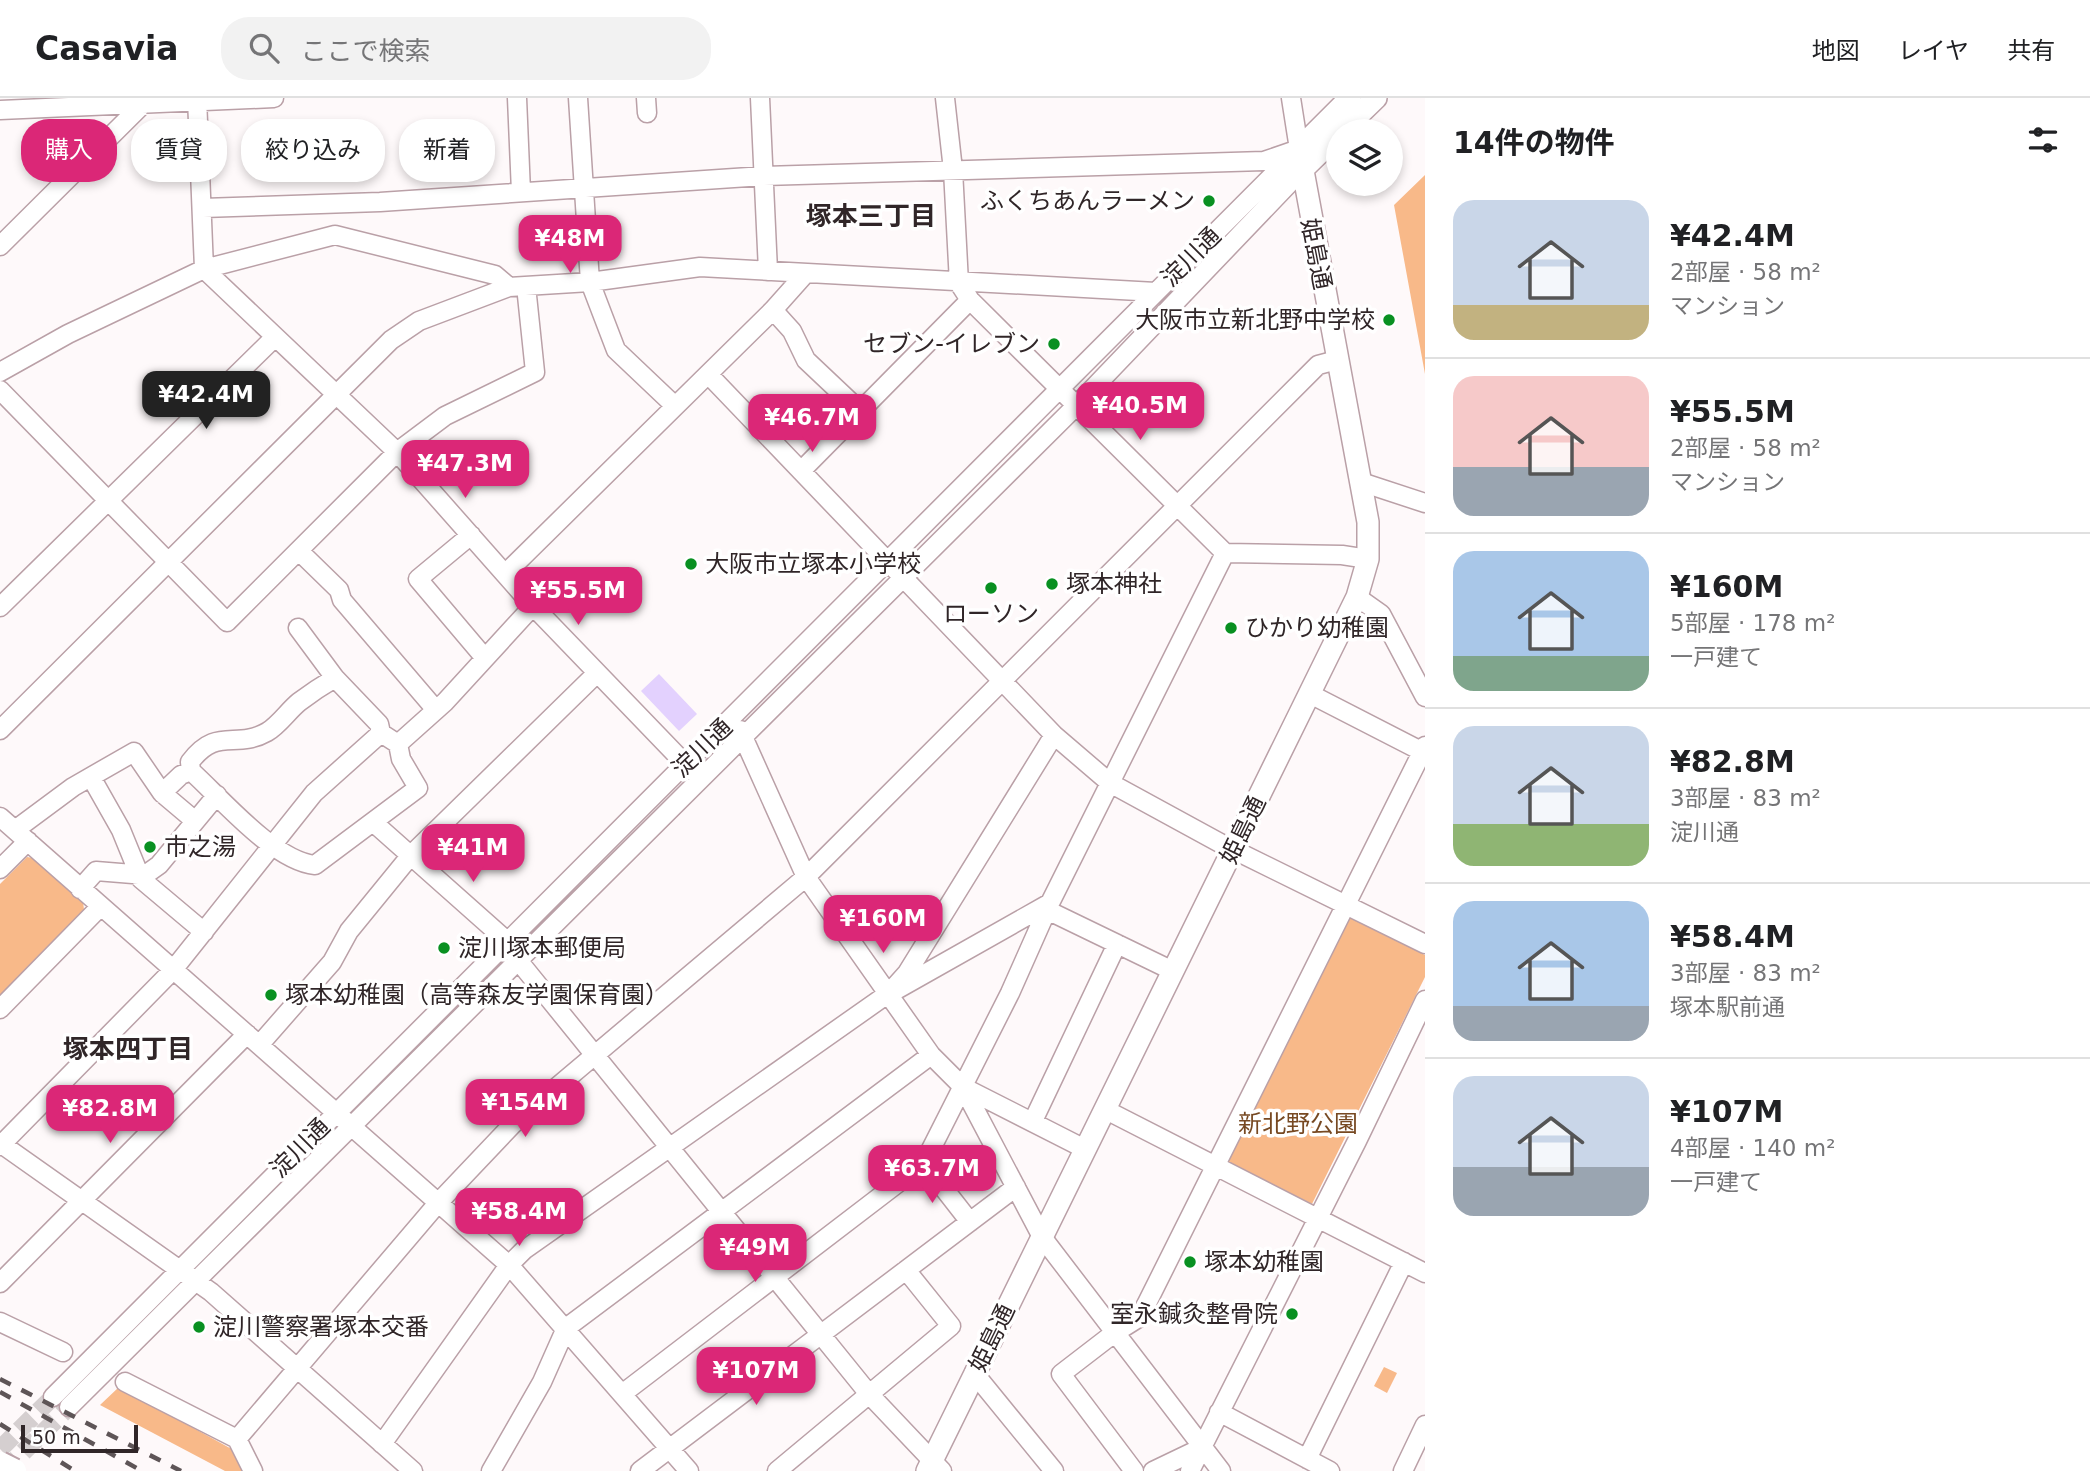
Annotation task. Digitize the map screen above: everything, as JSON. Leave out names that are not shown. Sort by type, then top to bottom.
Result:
[{"type":"highway","points":[[0,1464],[14,1471]]},
{"type":"main road","name":"淀川通","points":[[1299,149],[1350,98]]},
{"type":"main road","name":"淀川通","points":[[1354,119],[1376,98]]},
{"type":"main road","name":"淀川通","points":[[1301,171],[1326,147]]},
{"type":"main road","name":"姫島通","points":[[934,1467],[974,1373],[1357,597],[1367,559],[1368,522],[1299,149]]},
{"type":"street","points":[[4,114],[141,106],[197,99],[274,98]]},
{"type":"street","points":[[517,98],[522,192]]},
{"type":"street","points":[[578,98],[590,282],[616,350],[675,405]]},
{"type":"street","points":[[760,98],[768,271]]},
{"type":"street","points":[[945,98],[953,170],[959,283],[970,300],[1225,553],[1342,555],[1367,559]]},
{"type":"street","points":[[203,208],[380,202],[764,176],[1264,161],[1299,149],[1291,98]]},
{"type":"street","points":[[197,99],[204,269],[397,452],[596,674],[701,780]]},
{"type":"street","points":[[0,246],[141,106]]},
{"type":"street","name":"淀川通","points":[[69,1407],[336,1112],[732,720],[1299,149]]},
{"type":"street","name":"淀川通","points":[[53,1397],[351,1126],[1077,405],[1301,171]]},
{"type":"street","points":[[0,372],[68,334],[204,269],[335,235],[495,275],[518,286]]},
{"type":"street","points":[[0,730],[335,394],[391,340],[419,321],[518,286],[590,282],[700,267],[1156,292]]},
{"type":"street","points":[[505,574],[773,310],[806,273]]},
{"type":"street","points":[[0,390],[110,498],[228,622],[397,452],[445,416],[535,372],[518,286]]},
{"type":"street","points":[[801,471],[970,300]]},
{"type":"street","points":[[773,310],[792,331],[806,360],[860,411]]},
{"type":"street","points":[[0,607],[275,337]]},
{"type":"street","points":[[237,1439],[438,1203],[513,1125],[806,877],[1318,365],[1337,360]]},
{"type":"street","points":[[708,374],[901,578],[1054,734],[1110,783],[1233,849],[1425,944]]},
{"type":"street","points":[[1361,482],[1425,503]]},
{"type":"street","points":[[471,535],[418,579],[484,657]]},
{"type":"street","points":[[300,552],[339,590],[342,600],[436,710]]},
{"type":"street","points":[[622,1394],[924,1163],[1225,553]]},
{"type":"street","points":[[1357,597],[1381,614],[1425,697]]},
{"type":"street","points":[[398,744],[436,710],[533,606]]},
{"type":"street","points":[[298,628],[335,678],[379,724],[381,733],[398,744],[401,759],[418,788],[315,865],[303,864],[273,846],[191,771],[190,762],[201,747],[211,741],[249,738],[270,730],[299,703],[335,678]]},
{"type":"street","points":[[0,1283],[81,1201],[332,962],[349,931],[411,855],[596,674]]},
{"type":"street","points":[[1134,1471],[1061,1374],[1140,1317],[1424,750],[1310,694]]},
{"type":"street","points":[[732,720],[746,736],[806,877],[930,1055],[963,1087],[1042,1237],[1113,1334],[1221,1471]]},
{"type":"street","points":[[381,733],[314,793],[173,970],[1,1145],[211,1292],[413,1471]]},
{"type":"street","points":[[889,993],[907,973],[1054,734]]},
{"type":"street","points":[[0,869],[21,836],[91,777],[134,752],[162,793],[194,820]]},
{"type":"street","points":[[162,793],[181,775],[191,771]]},
{"type":"street","points":[[91,777],[121,830],[139,876],[204,932]]},
{"type":"street","points":[[80,889],[96,871],[139,876],[159,865],[217,795]]},
{"type":"street","points":[[0,817],[509,1265],[689,1471]]},
{"type":"street","points":[[374,823],[508,942],[517,959],[593,1055],[869,1394],[934,1467]]},
{"type":"street","points":[[382,1444],[509,1265],[524,1250],[889,993],[912,983],[1049,906]]},
{"type":"street","points":[[1049,906],[1173,971]]},
{"type":"street","points":[[0,1009],[100,907]]},
{"type":"street","points":[[1033,1121],[1117,944]]},
{"type":"street","points":[[1191,1471],[1425,1000]]},
{"type":"street","points":[[491,1471],[542,1382],[566,1328],[930,1055]]},
{"type":"street","points":[[963,1087],[1086,1149]]},
{"type":"street","points":[[1106,1110],[1425,1273]]},
{"type":"street","points":[[924,1163],[970,1222]]},
{"type":"street","points":[[640,1471],[819,1333],[1016,1187]]},
{"type":"street","points":[[1307,1459],[1404,1262]]},
{"type":"street","points":[[776,1471],[951,1326],[906,1270]]},
{"type":"street","points":[[0,1322],[64,1352]]},
{"type":"street","points":[[974,1373],[1054,1471]]},
{"type":"street","points":[[125,1382],[237,1439],[253,1471]]},
{"type":"street","points":[[1219,1412],[1330,1471]]},
{"type":"street","points":[[1403,1471],[1425,1425]]},
{"type":"street","points":[[1153,1471],[1201,1448]]},
{"type":"green space","points":[[1425,175],[1425,374],[1394,205]]},
{"type":"green space","points":[[27,857],[33,858],[83,901],[84,910],[0,995],[0,884]]},
{"type":"green space","name":"新北野公園","points":[[1348,917],[1425,955],[1425,977],[1312,1204],[1226,1162]]},
{"type":"green space","points":[[1384,1367],[1397,1373],[1387,1393],[1374,1386]]},
{"type":"green space","points":[[119,1387],[237,1452],[246,1471],[225,1471],[100,1405]]},
{"type":"shaded area","points":[[659,674],[697,714],[679,731],[641,691]]},
{"type":"tunnel","points":[[0,1449],[53,1397]]},
{"type":"tunnel","points":[[4,1471],[69,1407]]},
{"type":"railway","points":[[0,1379],[181,1471]]},
{"type":"railway","points":[[0,1392],[142,1471]]},
{"type":"railway","points":[[0,1424],[75,1471]]},
{"type":"place","name":"ふくちあんラーメン","points":[[1209,201]]},
{"type":"place","name":"大阪市立新北野中学校","points":[[1389,320]]},
{"type":"place","name":"セブン-イレブン","points":[[1054,344]]},
{"type":"place","name":"大阪市立塚本小学校","points":[[691,564]]},
{"type":"place","name":"塚本神社","points":[[1052,584]]},
{"type":"place","name":"ローソン","points":[[991,588]]},
{"type":"place","name":"ひかり幼稚園","points":[[1231,628]]},
{"type":"place","name":"市之湯","points":[[150,847]]},
{"type":"place","name":"淀川塚本郵便局","points":[[444,948]]},
{"type":"place","name":"塚本幼稚園（高等森友学園保育園）","points":[[271,995]]},
{"type":"place","name":"塚本幼稚園","points":[[1190,1262]]},
{"type":"place","name":"室永鍼灸整骨院","points":[[1292,1314]]},
{"type":"place","name":"淀川警察署塚本交番","points":[[199,1327]]},
{"type":"district","name":"塚本三丁目","points":[[871,216]]},
{"type":"district","name":"塚本四丁目","points":[[128,1049]]}]
